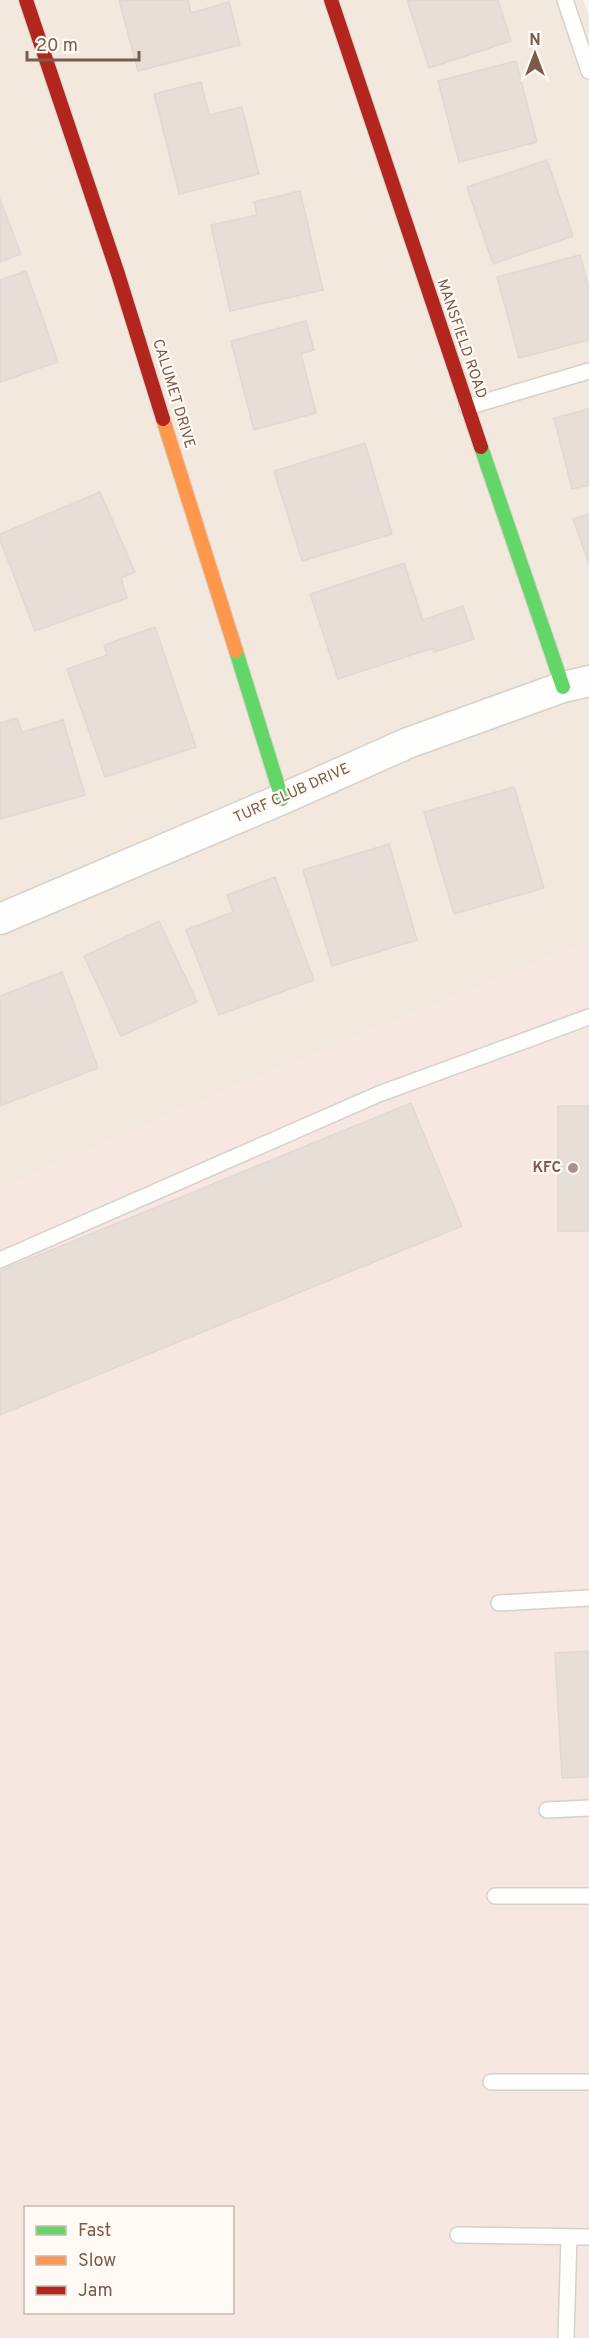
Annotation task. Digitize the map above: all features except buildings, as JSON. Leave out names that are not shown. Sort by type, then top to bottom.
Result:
[{"type":"street","name":"CALUMET DRIVE","points":[[26,0],[118,274],[282,799]]},
{"type":"street","name":"MANSFIELD ROAD","points":[[331,0],[467,407],[576,684]]},
{"type":"street","name":"TURF CLUB DRIVE","points":[[0,918],[408,743],[576,684]]},
{"type":"lane","points":[[565,0],[589,71]]},
{"type":"lane","points":[[467,407],[589,372]]},
{"type":"lane","points":[[0,1260],[379,1094],[589,1017]]},
{"type":"lane","points":[[499,1603],[589,1598]]},
{"type":"lane","points":[[547,1810],[589,1808]]},
{"type":"lane","points":[[495,1896],[589,1896]]},
{"type":"lane","points":[[491,2082],[589,2082]]},
{"type":"lane","points":[[458,2235],[589,2237]]},
{"type":"lane","points":[[566,2338],[569,2237]]},
{"type":"shaded area","points":[[0,0],[583,0],[589,16],[589,942],[242,1084],[0,1189]]},
{"type":"shaded area","points":[[589,942],[589,2338],[0,2338],[0,1189],[242,1084]]},
{"type":"traffic: fast","points":[[481,447],[563,687]]},
{"type":"traffic: fast","points":[[236,651],[282,799]]},
{"type":"traffic: slow","points":[[163,419],[236,651]]},
{"type":"traffic: jam","points":[[26,0],[118,274],[163,419]]},
{"type":"traffic: jam","points":[[331,0],[481,447]]},
{"type":"place","name":"KFC","points":[[573,1168]]}]
